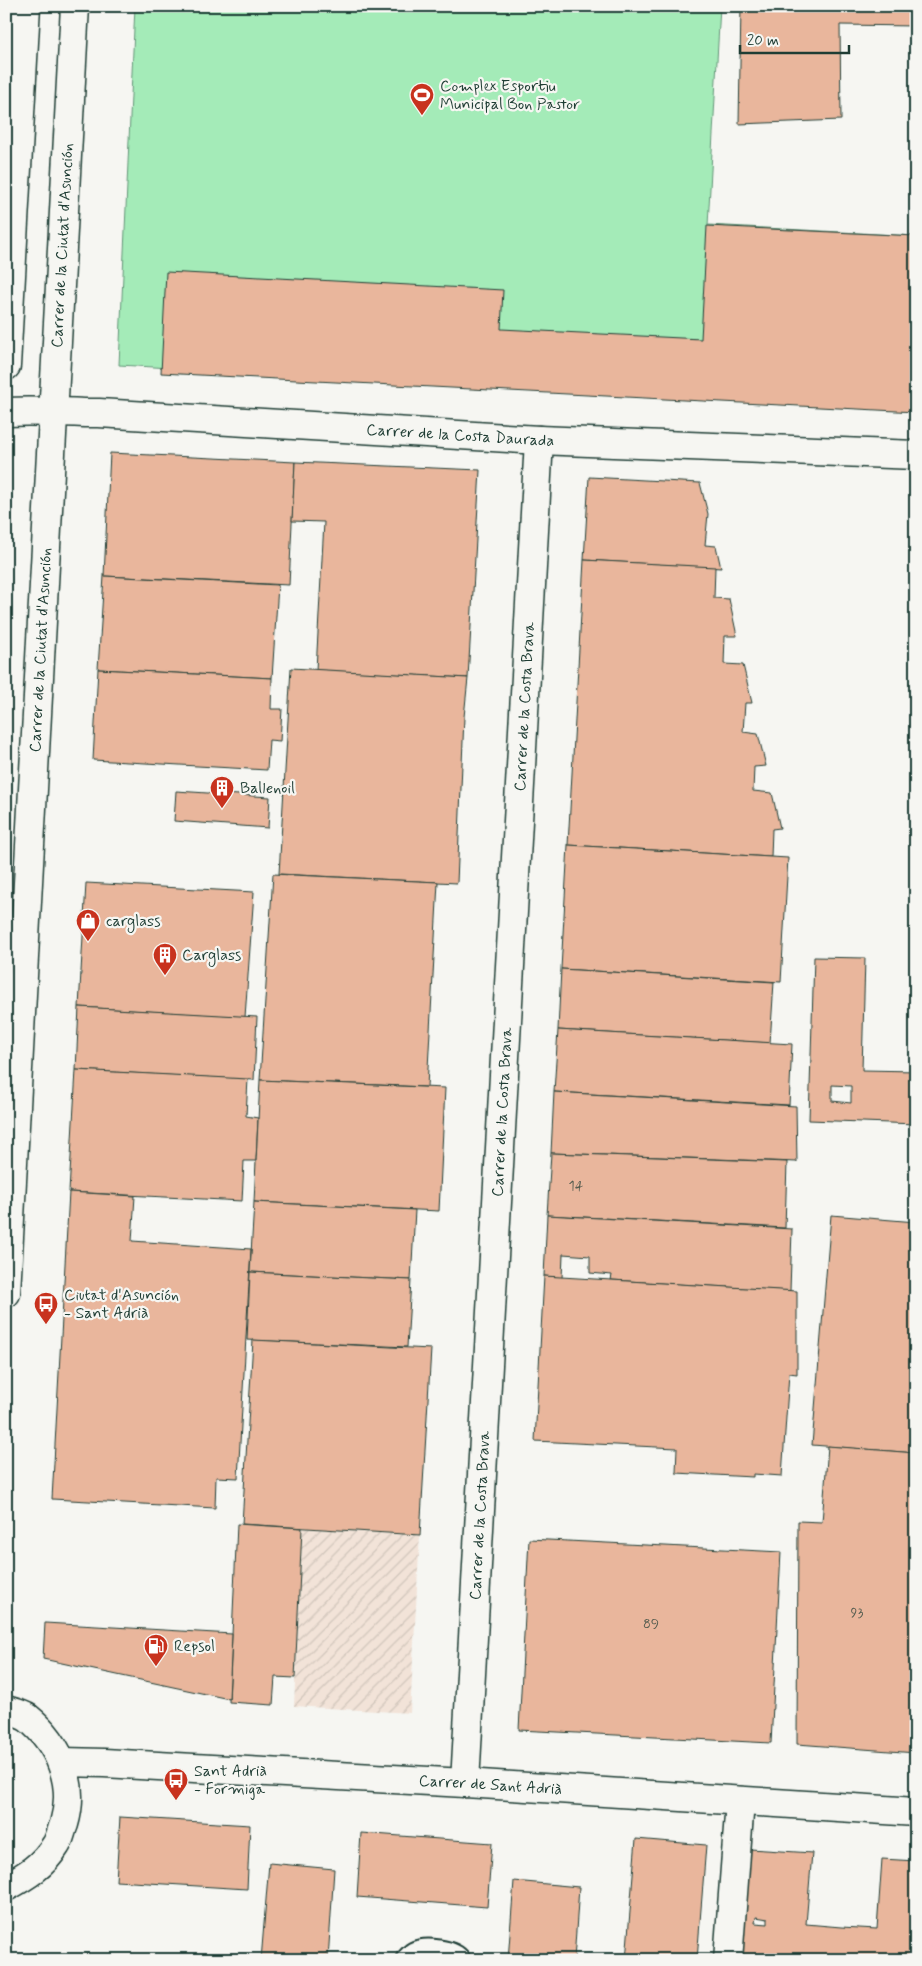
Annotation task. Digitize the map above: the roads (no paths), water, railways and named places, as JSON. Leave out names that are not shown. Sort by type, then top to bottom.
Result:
[{"type":"street","points":[[6,366],[26,6]]},
{"type":"street","name":"Carrer de la Ciutat d'Asunción","points":[[6,1294],[75,6]]},
{"type":"street","name":"Carrer de la Costa Daurada","points":[[6,412],[99,413],[540,440],[916,455]]},
{"type":"street","name":"Carrer de la Costa Brava","points":[[465,1783],[540,440]]},
{"type":"street","points":[[6,1710],[26,1717],[53,1743],[63,1762],[66,1774],[68,1808],[58,1841],[44,1862],[32,1873],[6,1887]]},
{"type":"street","name":"Carrer de Sant Adrià","points":[[63,1762],[465,1783],[916,1812]]},
{"type":"street","points":[[728,1960],[740,1801]]},
{"type":"lane","points":[[406,1960],[416,1951],[439,1950],[458,1956],[460,1960]]},
{"type":"place","name":"Complex Esportiu Municipal Bon Pastor","points":[[422,116]]},
{"type":"place","name":"Ballenoil","points":[[222,809]]},
{"type":"place","name":"carglass","points":[[88,942]]},
{"type":"place","name":"Carglass","points":[[165,976]]},
{"type":"place","name":"Ciutat d'Asunción - Sant Adrià","points":[[46,1325]]},
{"type":"place","name":"Repsol","points":[[156,1667]]},
{"type":"place","name":"Sant Adrià - Formiga","points":[[176,1801]]}]
